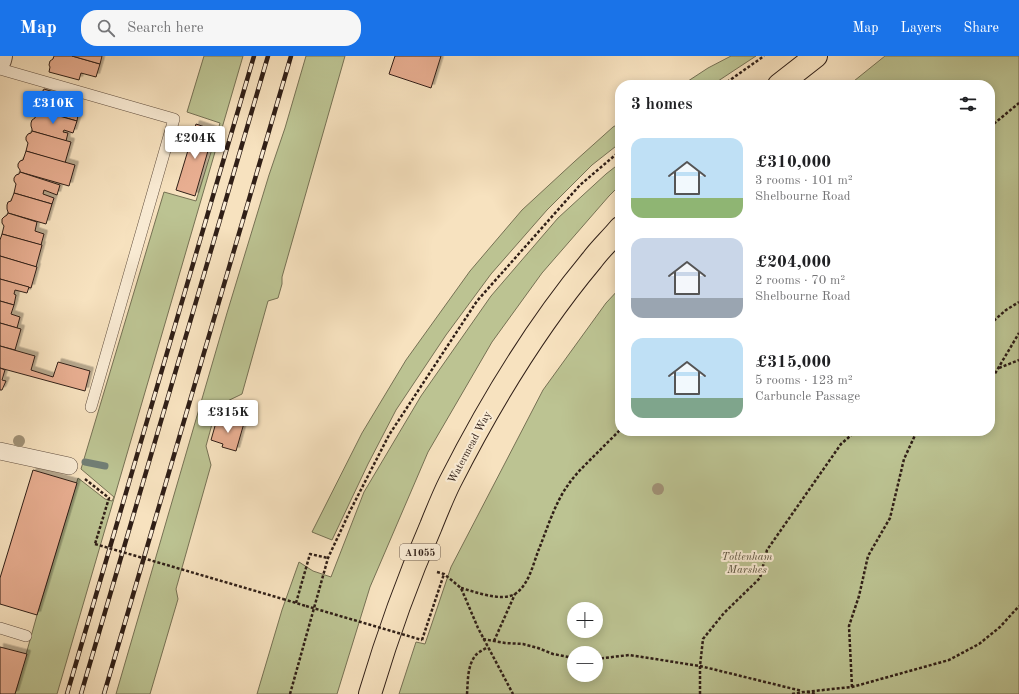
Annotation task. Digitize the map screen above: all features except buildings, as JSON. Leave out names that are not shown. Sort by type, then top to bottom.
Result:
[{"type":"main road","points":[[785,80],[816,56]]},
{"type":"main road","name":"Watermead Way","points":[[370,694],[398,606],[415,564],[450,482],[485,416],[512,371],[553,309],[592,259],[615,234]]},
{"type":"street","points":[[0,60],[1,56]]},
{"type":"street","points":[[0,451],[69,466]]},
{"type":"lane","points":[[0,69],[174,119],[91,407]]},
{"type":"lane","points":[[0,628],[26,636]]},
{"type":"path","points":[[730,80],[764,56]]},
{"type":"path","points":[[995,123],[1019,103]]},
{"type":"path","points":[[290,694],[328,558],[350,511],[389,436],[477,301],[580,185],[615,155]]},
{"type":"path","points":[[995,320],[1006,310],[1019,302]]},
{"type":"path","points":[[995,373],[1019,333]]},
{"type":"path","points":[[998,368],[1019,360]]},
{"type":"path","points":[[494,641],[515,594],[522,587],[528,577],[547,529],[568,485],[615,435]]},
{"type":"path","points":[[700,694],[700,666],[703,639],[724,613],[760,578],[767,550],[841,444],[850,436]]},
{"type":"path","points":[[852,687],[849,626],[859,596],[868,556],[890,518],[904,459],[915,436]]},
{"type":"path","points":[[69,466],[109,498],[95,544],[422,640],[444,574]]},
{"type":"path","points":[[296,603],[310,554],[328,558]]},
{"type":"path","points":[[415,564],[444,574],[461,588],[496,597],[506,597],[515,594]]},
{"type":"path","points":[[461,588],[483,639],[512,694]]},
{"type":"path","points":[[792,694],[852,687],[949,660],[978,644],[1000,627],[1019,606]]},
{"type":"path","points":[[483,639],[505,643],[523,644],[567,657]]},
{"type":"path","points":[[467,694],[471,663],[475,655],[488,647]]},
{"type":"path","points":[[603,658],[629,655],[700,666],[816,694]]},
{"type":"green space","points":[[204,56],[243,56],[57,694],[15,694],[78,478],[105,499],[112,501],[114,497],[81,469],[164,192],[196,201],[220,123],[187,112]]},
{"type":"green space","points":[[306,56],[345,56],[282,277],[282,284],[278,298],[268,301],[242,394],[217,406],[206,446],[211,465],[176,589],[178,599],[150,694],[116,694],[227,313]]},
{"type":"green space","points":[[731,56],[756,56],[720,80],[690,80]]},
{"type":"green space","name":"Tottenham Marshes","points":[[885,56],[1019,56],[1019,694],[399,694],[416,642],[425,644],[451,567],[543,390],[606,303],[615,293],[615,436],[995,436],[995,80],[855,80]]},
{"type":"green space","points":[[615,126],[615,147],[592,165],[547,210],[491,274],[446,335],[396,410],[368,464],[332,540],[312,532],[362,433],[406,360],[470,271],[522,210]]},
{"type":"green space","points":[[615,167],[615,190],[542,273],[492,342],[428,452],[370,587],[337,694],[257,694],[282,610],[299,562],[313,571],[331,577],[364,492],[421,396],[491,296],[558,218]]},
{"type":"waterway","points":[[85,462],[105,466]]},
{"type":"railway","points":[[67,694],[254,56]]},
{"type":"railway","points":[[81,694],[268,56]]},
{"type":"railway","points":[[104,694],[291,56]]}]
